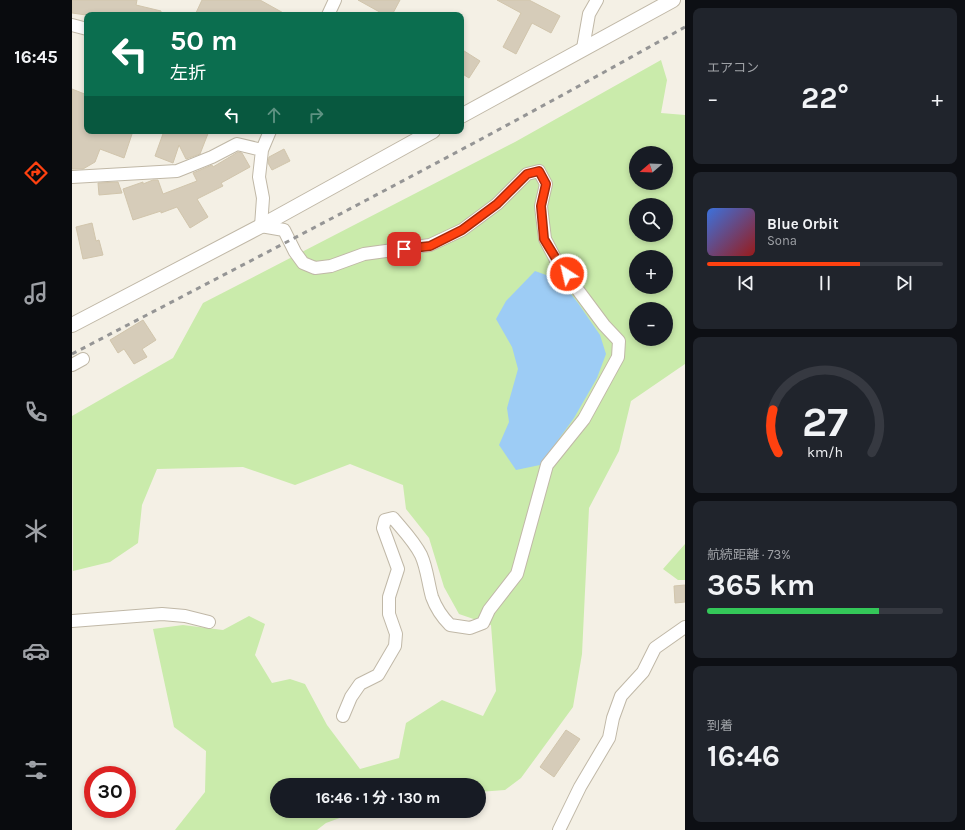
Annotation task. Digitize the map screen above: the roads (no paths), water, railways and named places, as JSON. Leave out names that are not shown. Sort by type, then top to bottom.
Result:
[{"type":"street","points":[[329,12],[335,0]]},
{"type":"street","points":[[583,48],[589,14],[597,0]]},
{"type":"street","points":[[464,114],[673,0]]},
{"type":"street","points":[[72,25],[84,28]]},
{"type":"street","points":[[261,226],[262,198],[259,178],[262,150],[269,134]]},
{"type":"street","points":[[72,325],[261,226],[428,134]]},
{"type":"street","points":[[72,177],[177,171],[212,157],[237,144],[262,150]]},
{"type":"street","points":[[261,226],[284,230],[295,252],[303,263],[315,268],[331,266],[364,254],[430,246],[462,230],[497,204],[527,174],[539,171],[546,184],[541,206],[544,239],[558,262],[604,325],[619,341],[618,357],[584,419],[547,465],[517,574],[489,610],[482,623],[470,628],[450,625],[440,614],[432,598],[427,573],[421,555],[412,541],[393,518],[385,520],[383,528],[398,569],[389,597],[389,614],[396,634],[395,646],[378,675],[360,684],[351,697],[343,716]]},
{"type":"street","points":[[72,621],[162,614],[185,616],[209,622]]},
{"type":"street","points":[[559,830],[580,787],[609,738],[613,718],[621,696],[643,672],[655,648],[685,626]]},
{"type":"water","points":[[535,271],[560,280],[600,335],[606,354],[597,378],[574,418],[540,465],[516,470],[499,445],[509,422],[507,408],[518,369],[512,347],[496,319],[506,301]]},
{"type":"railway","points":[[72,354],[303,234],[685,27]]}]
